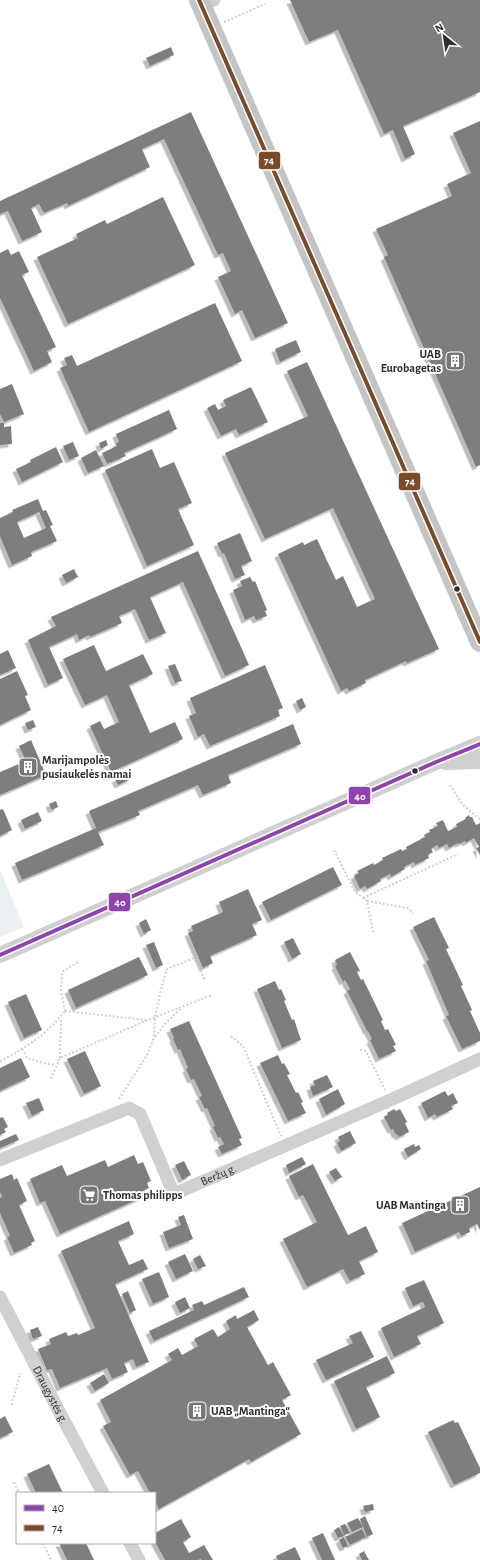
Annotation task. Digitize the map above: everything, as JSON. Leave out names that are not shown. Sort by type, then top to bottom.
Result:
[{"type":"main road","points":[[205,2],[480,642]]},
{"type":"street","points":[[0,955],[436,762],[480,744]]},
{"type":"street","points":[[436,762],[480,762]]},
{"type":"street","name":"Beržų g.","points":[[0,1160],[129,1108],[140,1114],[174,1194],[480,1059]]},
{"type":"street","name":"Draugystės g.","points":[[0,1297],[102,1492]]},
{"type":"street","points":[[131,1544],[139,1560]]},
{"type":"path","points":[[223,22],[265,4]]},
{"type":"path","points":[[450,785],[463,805],[480,819]]},
{"type":"path","points":[[334,850],[355,892],[366,901],[373,932]]},
{"type":"path","points":[[363,898],[458,854]]},
{"type":"path","points":[[366,901],[408,908],[413,913]]},
{"type":"path","points":[[154,1038],[155,1018],[160,993],[167,970],[194,958],[205,980]]},
{"type":"path","points":[[0,1061],[22,1049],[44,1033],[65,1012],[61,991],[62,972],[78,962]]},
{"type":"path","points":[[60,1058],[148,1020],[212,995]]},
{"type":"path","points":[[105,1118],[147,1055],[154,1038],[164,1024],[182,1007]]},
{"type":"path","points":[[65,1012],[148,1020]]},
{"type":"path","points":[[51,1079],[60,1058],[61,1017]]},
{"type":"path","points":[[231,1036],[243,1046],[279,1148]]},
{"type":"path","points":[[22,1049],[27,1058],[43,1064],[56,1065]]},
{"type":"path","points":[[360,1050],[366,1051],[389,1100]]},
{"type":"path","points":[[12,1405],[20,1373]]},
{"type":"path","points":[[14,1482],[19,1492]]},
{"type":"path","points":[[43,1544],[51,1560]]},
{"type":"shaded area","points":[[0,870],[24,927],[0,937]]},
{"type":"building","points":[[290,0],[480,0],[480,92],[403,126],[415,154],[405,159],[393,130],[384,134],[338,30],[309,42]]},
{"type":"building","points":[[171,47],[174,55],[150,66],[146,58]]},
{"type":"building","points":[[191,112],[288,323],[255,338],[242,310],[235,314],[218,277],[231,271],[223,253],[218,255],[164,139],[142,149],[150,167],[68,206],[67,203],[44,213],[39,204],[31,208],[42,232],[22,241],[8,211],[0,214],[0,201]]},
{"type":"building","name":"UAB Eurobagetas","points":[[480,121],[480,465],[476,467],[384,257],[388,255],[376,229],[452,196],[447,184],[471,173],[453,133]]},
{"type":"building","points":[[163,197],[195,265],[68,324],[37,257],[78,238],[76,234],[105,220],[107,224]]},
{"type":"building","points":[[8,249],[11,255],[19,251],[29,272],[22,275],[56,347],[47,351],[52,362],[34,371],[0,298],[0,253]]},
{"type":"building","points":[[215,303],[242,361],[89,432],[60,368],[67,365],[64,358],[72,355],[77,366]]},
{"type":"building","points":[[296,340],[301,352],[280,362],[275,349]]},
{"type":"building","points":[[307,362],[439,649],[407,663],[406,661],[365,680],[366,683],[349,691],[347,688],[341,691],[278,554],[303,542],[304,545],[317,539],[336,580],[343,576],[357,607],[375,599],[333,508],[265,539],[225,453],[308,416],[287,371]]},
{"type":"building","points":[[12,384],[24,414],[4,422],[0,414],[0,389]]},
{"type":"building","points":[[251,387],[268,422],[239,435],[236,429],[221,436],[207,408],[215,404],[218,410],[226,406],[223,400]]},
{"type":"building","points":[[169,410],[177,429],[124,453],[126,456],[107,464],[102,453],[117,446],[116,443],[119,442],[116,434]]},
{"type":"building","points":[[0,423],[4,423],[4,427],[11,426],[12,444],[0,445]]},
{"type":"building","points":[[106,440],[108,445],[101,449],[99,443]]},
{"type":"building","points":[[73,442],[79,456],[69,460],[63,446]]},
{"type":"building","points":[[56,447],[63,462],[22,482],[16,469]]},
{"type":"building","points":[[152,449],[160,468],[174,462],[192,503],[178,509],[194,545],[147,566],[105,470]]},
{"type":"building","points":[[96,450],[104,466],[88,473],[81,458]]},
{"type":"building","points":[[38,499],[43,511],[46,510],[53,525],[50,526],[57,541],[31,552],[32,556],[12,565],[0,536],[0,518],[13,512],[12,510]],"holes":[[[39,512],[46,528],[24,538],[17,522]]]},
{"type":"building","points":[[240,533],[252,561],[241,566],[245,575],[235,579],[224,553],[222,554],[217,543]]},
{"type":"building","points":[[198,551],[249,665],[225,676],[183,582],[150,597],[166,633],[149,640],[135,609],[119,616],[122,623],[90,637],[89,635],[79,640],[77,634],[49,647],[63,678],[48,685],[28,640],[56,626],[51,617]]},
{"type":"building","points":[[74,569],[78,577],[66,583],[62,575]]},
{"type":"building","points":[[250,577],[253,582],[255,581],[267,610],[265,611],[267,616],[256,620],[254,616],[245,620],[233,590],[242,586],[240,581]]},
{"type":"building","points":[[94,645],[106,671],[143,654],[153,674],[129,685],[150,733],[175,722],[183,739],[111,772],[90,726],[100,721],[104,729],[119,722],[107,695],[85,705],[63,659]]},
{"type":"building","points":[[8,650],[16,668],[0,675],[0,654]]},
{"type":"building","points":[[175,664],[182,681],[175,683],[168,666]]},
{"type":"building","points":[[265,665],[283,708],[278,710],[280,716],[210,746],[204,734],[198,737],[189,716],[196,713],[190,698]]},
{"type":"building","points":[[17,671],[28,695],[25,696],[31,710],[0,725],[0,679]]},
{"type":"building","points":[[302,698],[306,707],[300,710],[296,701]]},
{"type":"building","points":[[33,720],[36,727],[28,730],[25,723]]},
{"type":"building","points":[[293,724],[301,744],[228,775],[231,783],[203,795],[198,785],[138,811],[140,815],[98,832],[104,845],[22,880],[15,863],[96,828],[89,811]]},
{"type":"building","name":"Marijampolės pusiaukelės namai","points":[[31,740],[46,775],[0,795],[0,772],[26,761],[19,746]]},
{"type":"building","points":[[129,774],[131,779],[118,785],[115,779]]},
{"type":"building","points":[[56,801],[58,807],[52,810],[49,804]]},
{"type":"building","points":[[3,809],[12,830],[0,836],[0,810]]},
{"type":"building","points":[[38,812],[42,821],[25,829],[21,820]]},
{"type":"building","points":[[469,815],[472,817],[476,825],[480,823],[480,855],[476,848],[479,847],[474,838],[466,843],[465,841],[459,844],[458,843],[449,848],[447,844],[439,848],[437,845],[431,849],[433,852],[428,855],[429,858],[415,865],[414,862],[404,867],[405,869],[391,877],[390,874],[380,879],[381,881],[367,889],[365,886],[360,889],[354,876],[359,873],[357,871],[373,863],[374,865],[383,860],[382,858],[401,849],[402,851],[407,849],[406,847],[425,837],[424,835],[430,832],[429,830],[438,826],[436,823],[443,820],[448,831],[457,827],[456,824],[466,819],[465,818]]},
{"type":"building","points":[[333,867],[342,885],[271,920],[262,902]]},
{"type":"building","points":[[248,889],[262,920],[252,924],[257,935],[210,956],[213,963],[203,968],[188,933],[193,931],[191,926],[223,912],[219,902]]},
{"type":"building","points":[[434,917],[449,948],[446,949],[463,985],[461,986],[472,1010],[470,1011],[480,1033],[480,1041],[462,1049],[446,1016],[449,1015],[426,961],[429,960],[413,927]]},
{"type":"building","points":[[146,919],[151,930],[144,934],[139,923]]},
{"type":"building","points":[[293,938],[301,954],[292,959],[284,942]]},
{"type":"building","points":[[154,942],[163,965],[156,968],[146,945]]},
{"type":"building","points":[[350,952],[360,971],[357,972],[361,980],[363,979],[383,1020],[381,1021],[385,1030],[388,1029],[396,1045],[393,1046],[396,1051],[379,1059],[370,1040],[372,1039],[347,991],[350,989],[345,980],[343,982],[335,966],[337,965],[335,960]]},
{"type":"building","points":[[139,957],[148,975],[76,1008],[68,990]]},
{"type":"building","points":[[275,981],[286,1000],[284,1001],[292,1020],[294,1019],[301,1040],[282,1048],[257,989]]},
{"type":"building","points":[[26,994],[42,1030],[24,1038],[8,1002]]},
{"type":"building","points":[[189,1021],[242,1138],[239,1139],[242,1145],[222,1154],[218,1147],[224,1144],[220,1137],[218,1138],[213,1127],[215,1126],[207,1108],[205,1109],[199,1097],[202,1096],[194,1079],[191,1080],[186,1069],[188,1068],[180,1049],[178,1050],[170,1029]]},
{"type":"building","points":[[85,1051],[101,1086],[84,1094],[67,1059]]},
{"type":"building","points":[[278,1055],[282,1064],[284,1063],[290,1074],[287,1075],[296,1093],[298,1092],[303,1102],[301,1103],[306,1113],[288,1121],[260,1063]]},
{"type":"building","points":[[21,1058],[30,1077],[0,1091],[0,1068]]},
{"type":"building","points":[[327,1075],[333,1087],[313,1096],[310,1087],[315,1085],[313,1081]]},
{"type":"building","points":[[338,1089],[345,1104],[326,1115],[319,1099]]},
{"type":"building","points":[[445,1091],[448,1096],[453,1093],[458,1103],[451,1106],[453,1109],[437,1117],[435,1114],[428,1118],[421,1103]]},
{"type":"building","points":[[39,1098],[44,1110],[32,1116],[26,1103]]},
{"type":"building","points":[[394,1109],[396,1111],[400,1109],[407,1122],[405,1123],[409,1132],[399,1137],[393,1129],[391,1130],[384,1117],[388,1115],[387,1113]]},
{"type":"building","points":[[3,1117],[8,1127],[4,1129],[6,1132],[0,1135],[0,1118]]},
{"type":"building","points":[[350,1131],[356,1143],[341,1151],[337,1143],[340,1141],[338,1137]]},
{"type":"building","points":[[16,1134],[19,1140],[0,1148],[0,1141]]},
{"type":"building","points":[[414,1144],[415,1147],[419,1145],[421,1149],[408,1157],[404,1149]]},
{"type":"building","name":"Thomas philipps","points":[[134,1155],[138,1164],[143,1162],[151,1181],[147,1183],[149,1188],[141,1192],[143,1197],[60,1234],[45,1201],[40,1203],[30,1179],[62,1165],[67,1176],[105,1160],[108,1167]]},
{"type":"building","points":[[302,1157],[306,1164],[289,1173],[286,1165]]},
{"type":"building","points":[[184,1161],[191,1175],[182,1180],[175,1165]]},
{"type":"building","points":[[313,1164],[348,1235],[366,1226],[378,1252],[359,1261],[365,1274],[350,1281],[343,1269],[307,1287],[283,1239],[317,1222],[303,1195],[299,1197],[289,1176]]},
{"type":"building","points":[[336,1168],[342,1177],[335,1181],[329,1172]]},
{"type":"building","points":[[12,1174],[14,1180],[17,1178],[27,1201],[19,1205],[35,1241],[31,1243],[32,1245],[14,1253],[7,1237],[10,1236],[0,1213],[0,1198],[2,1197],[0,1192],[0,1179]]},
{"type":"building","name":"UAB Mantinga","points":[[480,1187],[480,1230],[477,1224],[469,1228],[470,1232],[461,1236],[459,1232],[415,1252],[402,1223]]},
{"type":"building","points":[[184,1215],[193,1239],[169,1248],[163,1232],[181,1225],[178,1217]]},
{"type":"building","points":[[129,1221],[134,1234],[118,1241],[129,1265],[143,1259],[148,1269],[115,1284],[149,1362],[136,1367],[133,1359],[124,1363],[128,1372],[112,1379],[107,1368],[60,1388],[52,1369],[47,1370],[38,1349],[51,1344],[49,1339],[66,1332],[68,1336],[77,1333],[78,1335],[95,1328],[61,1251]]},
{"type":"building","points":[[185,1254],[193,1271],[176,1279],[168,1262]]},
{"type":"building","points":[[200,1255],[206,1266],[198,1269],[193,1259]]},
{"type":"building","points":[[159,1272],[169,1297],[153,1304],[142,1279]]},
{"type":"building","points":[[424,1280],[444,1323],[417,1336],[421,1344],[394,1357],[381,1328],[425,1307],[423,1302],[413,1306],[405,1288]]},
{"type":"building","points":[[244,1287],[249,1297],[154,1341],[149,1331],[194,1310],[192,1305],[202,1301],[204,1305]]},
{"type":"building","points":[[128,1291],[136,1310],[130,1313],[122,1294]]},
{"type":"building","points":[[185,1297],[190,1308],[180,1313],[175,1302]]},
{"type":"building","name":"UAB „Mantinga“","points":[[254,1310],[259,1320],[247,1327],[268,1365],[273,1362],[291,1395],[282,1400],[301,1434],[251,1462],[249,1459],[159,1509],[156,1504],[156,1492],[149,1492],[138,1471],[130,1475],[103,1426],[111,1422],[100,1400],[172,1360],[168,1354],[178,1348],[182,1355],[198,1346],[194,1339],[213,1329],[218,1337],[230,1329],[226,1321],[236,1315],[237,1319]]},
{"type":"building","points":[[38,1327],[42,1336],[33,1339],[30,1330]]},
{"type":"building","points":[[361,1331],[374,1357],[326,1380],[316,1360],[353,1343],[349,1336]]},
{"type":"building","points":[[387,1356],[395,1373],[366,1387],[380,1417],[356,1429],[334,1381]]},
{"type":"building","points":[[104,1374],[109,1383],[95,1391],[90,1383]]},
{"type":"building","points":[[5,1416],[13,1432],[0,1438],[0,1419]]},
{"type":"building","points":[[453,1420],[455,1423],[458,1422],[480,1468],[480,1473],[454,1485],[428,1432]]},
{"type":"building","points":[[49,1464],[63,1492],[36,1492],[27,1474]]},
{"type":"building","points":[[373,1504],[374,1510],[365,1512],[363,1506]]},
{"type":"building","points":[[365,1516],[373,1534],[367,1537],[360,1519]]},
{"type":"building","points":[[358,1518],[363,1527],[352,1532],[347,1523]]},
{"type":"building","points":[[181,1519],[191,1537],[183,1542],[189,1553],[204,1545],[213,1560],[165,1560],[156,1544],[156,1532]]},
{"type":"building","points":[[345,1524],[350,1533],[344,1535],[340,1526]]},
{"type":"building","points":[[339,1527],[344,1536],[338,1538],[334,1530]]},
{"type":"building","points":[[362,1529],[366,1537],[350,1545],[345,1537]]},
{"type":"building","points":[[323,1533],[335,1560],[322,1560],[312,1538]]},
{"type":"building","points":[[344,1537],[348,1546],[343,1548],[339,1540]]},
{"type":"building","points":[[59,1544],[86,1544],[94,1560],[67,1560]]},
{"type":"building","points":[[295,1547],[301,1560],[278,1560],[276,1556]]},
{"type":"building","points":[[364,1551],[369,1560],[362,1560],[359,1554]]},
{"type":"transit line","name":"74","points":[[199,0],[480,642]]},
{"type":"transit line","name":"40","points":[[0,955],[436,762],[480,744]]},
{"type":"place","name":"UAB Eurobagetas","points":[[455,361]]},
{"type":"place","name":"Marijampolės pusiaukelės namai","points":[[28,767]]},
{"type":"place","name":"Thomas philipps","points":[[89,1195]]},
{"type":"place","name":"UAB Mantinga","points":[[460,1205]]},
{"type":"place","name":"UAB „Mantinga“","points":[[197,1411]]}]
